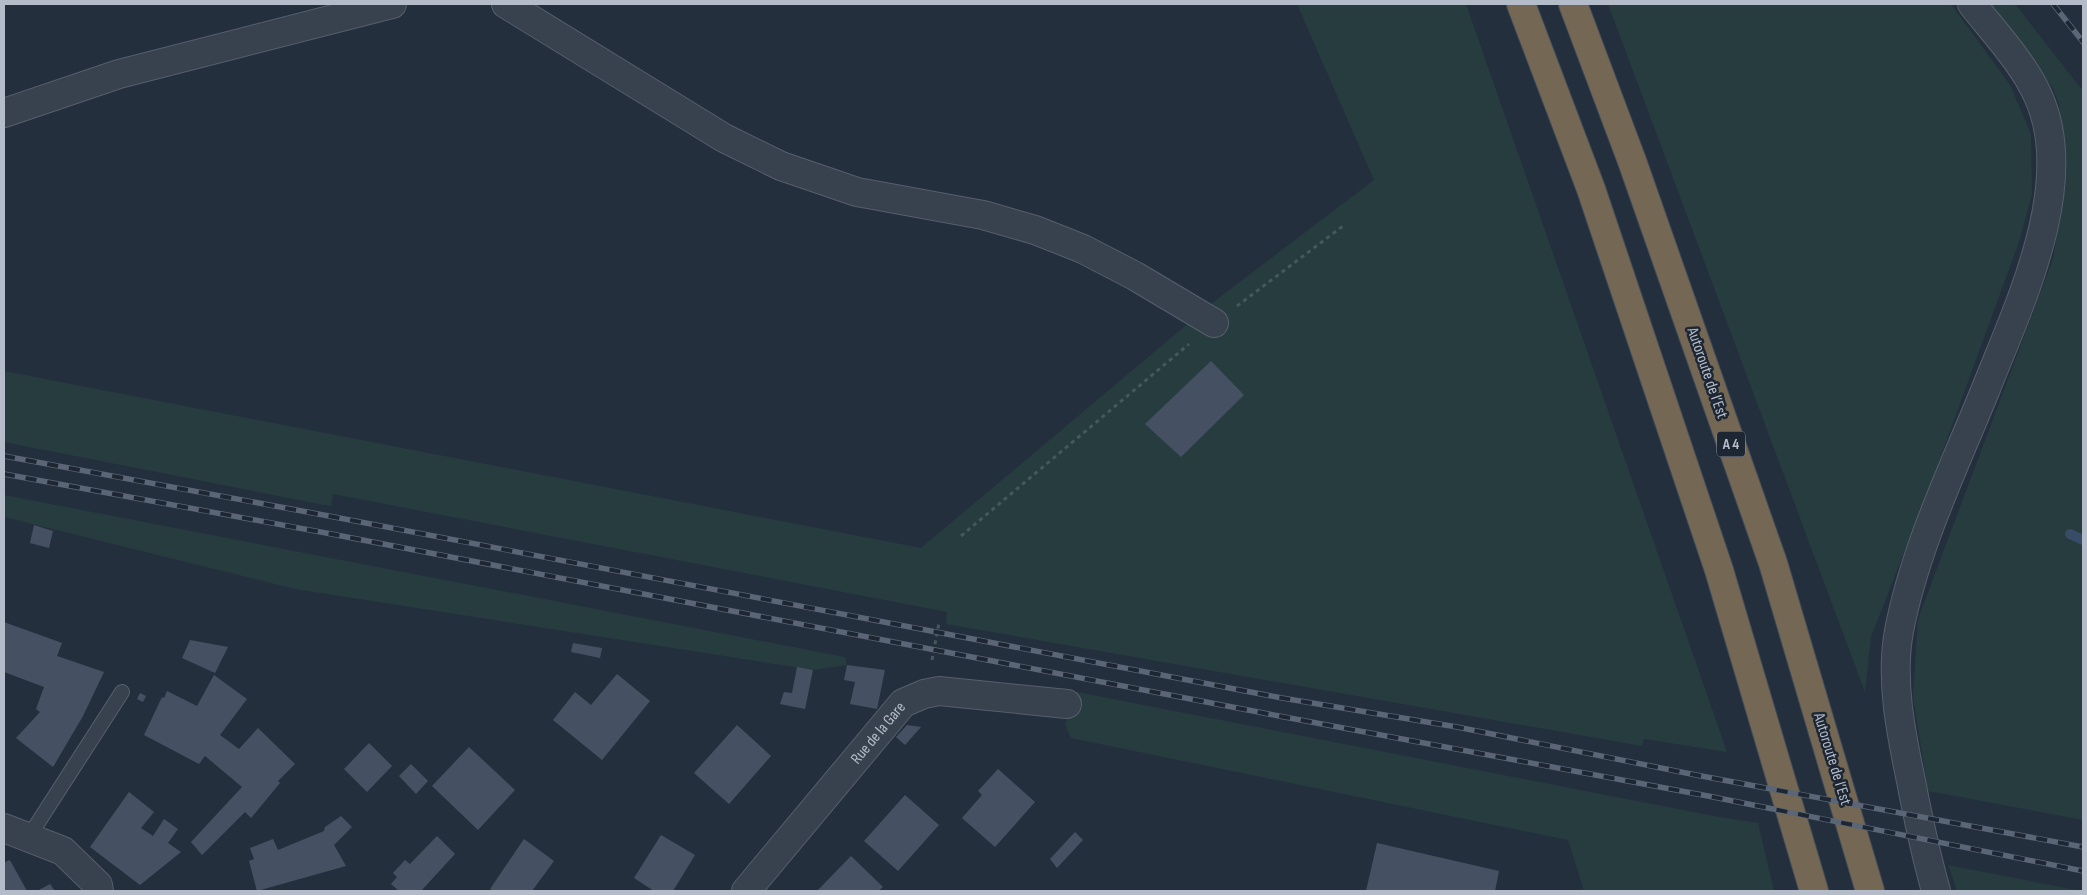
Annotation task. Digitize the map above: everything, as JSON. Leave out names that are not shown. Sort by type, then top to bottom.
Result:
[{"type":"highway","points":[[1521,4],[1591,189],[1719,570],[1814,891]]},
{"type":"highway","name":"Autoroute de l’Est","points":[[1573,4],[1632,161],[1773,563],[1870,891]]},
{"type":"street","points":[[4,113],[119,74],[392,4]]},
{"type":"street","points":[[506,4],[724,138],[780,166],[857,192],[983,215],[1035,230],[1083,249],[1136,276],[1214,323]]},
{"type":"street","points":[[1936,891],[1924,848],[1900,728],[1897,665],[1899,633],[1907,597],[1933,519],[2017,310],[2040,244],[2048,208],[2051,168],[2049,130],[2038,96],[2020,67],[1972,4]]},
{"type":"street","name":"Rue de la Gare","points":[[746,891],[903,703],[924,694],[939,692],[1067,704]]},
{"type":"street","points":[[4,828],[63,851],[102,889]]},
{"type":"lane","points":[[28,838],[122,692]]},
{"type":"path","points":[[961,536],[1214,323],[1343,226]]},
{"type":"path","points":[[932,660],[939,623]]},
{"type":"green space","points":[[1297,4],[1466,4],[1727,752],[1644,739],[1642,746],[946,624],[947,612],[333,494],[331,506],[324,505],[4,442],[4,371],[921,548],[1216,300],[1374,180]]},
{"type":"green space","points":[[1608,4],[1951,4],[2010,85],[2031,134],[2032,194],[2020,239],[1930,486],[1871,637],[1865,692]]},
{"type":"green space","points":[[1988,4],[2015,4],[2083,91],[2083,820],[1928,791],[1913,697],[1918,619],[2053,259],[2065,182],[2059,104],[2052,87]]},
{"type":"green space","points":[[4,495],[845,657],[847,665],[813,670],[295,589],[4,517]]},
{"type":"green space","points":[[1077,692],[1758,823],[1774,891],[1584,891],[1568,840],[1071,738],[1065,725]]},
{"type":"green space","points":[[1948,865],[2081,891],[1957,891]]},
{"type":"building","points":[[1211,361],[1244,395],[1181,457],[1145,424]]},
{"type":"building","points":[[34,525],[53,531],[49,548],[30,543]]},
{"type":"building","points":[[4,622],[62,643],[57,656],[104,672],[83,716],[53,767],[16,738],[40,712],[36,709],[44,687],[4,672]]},
{"type":"building","points":[[190,640],[228,647],[215,673],[182,658]]},
{"type":"building","points":[[573,643],[602,648],[600,658],[571,652]]},
{"type":"building","points":[[847,665],[885,670],[877,709],[850,704],[855,682],[844,680]]},
{"type":"building","points":[[797,667],[813,670],[805,709],[780,704],[784,692],[792,693]]},
{"type":"building","points":[[617,674],[650,701],[602,760],[553,720],[575,692],[591,705]]},
{"type":"building","points":[[214,675],[247,699],[220,735],[239,749],[258,728],[295,764],[278,781],[280,783],[251,818],[245,812],[202,855],[191,842],[242,787],[205,756],[199,764],[144,735],[162,697],[164,698],[167,691],[197,706]]},
{"type":"building","points":[[140,693],[146,696],[143,702],[137,699]]},
{"type":"building","points":[[737,725],[771,756],[729,804],[694,773]]},
{"type":"building","points":[[907,725],[921,727],[905,745],[896,737]]},
{"type":"building","points":[[369,743],[392,766],[367,792],[344,769]]},
{"type":"building","points":[[469,747],[515,790],[478,830],[432,786]]},
{"type":"building","points":[[411,764],[428,781],[416,794],[399,776]]},
{"type":"building","points":[[998,769],[1035,802],[995,847],[962,818],[982,795],[978,791]]},
{"type":"building","points":[[129,792],[154,812],[141,828],[153,836],[164,819],[178,829],[168,843],[181,852],[140,885],[90,847]]},
{"type":"building","points":[[905,795],[939,825],[898,871],[864,841]]},
{"type":"building","points":[[341,816],[352,827],[334,845],[346,866],[257,891],[249,861],[254,859],[250,848],[273,839],[278,850],[324,831],[325,827]]},
{"type":"building","points":[[1075,832],[1083,840],[1057,868],[1050,859]]},
{"type":"building","points":[[661,835],[695,855],[673,891],[654,891],[634,878]]},
{"type":"building","points":[[437,836],[455,854],[421,891],[399,891],[391,884],[397,877],[393,873],[405,860],[410,864]]},
{"type":"building","points":[[524,839],[554,861],[532,891],[494,891],[490,889]]},
{"type":"building","points":[[1377,843],[1499,871],[1495,891],[1366,891]]},
{"type":"building","points":[[851,856],[883,887],[878,891],[817,891]]},
{"type":"building","points":[[9,860],[27,891],[4,891],[4,863]]},
{"type":"building","points":[[50,884],[55,891],[37,891]]},
{"type":"waterway","points":[[2070,534],[2083,540]]},
{"type":"railway","points":[[2053,4],[2083,42]]},
{"type":"railway","points":[[4,456],[329,516],[1282,698],[1457,727],[1696,775],[2083,847]]},
{"type":"railway","points":[[4,474],[326,533],[1279,716],[1708,796],[2083,871]]}]
